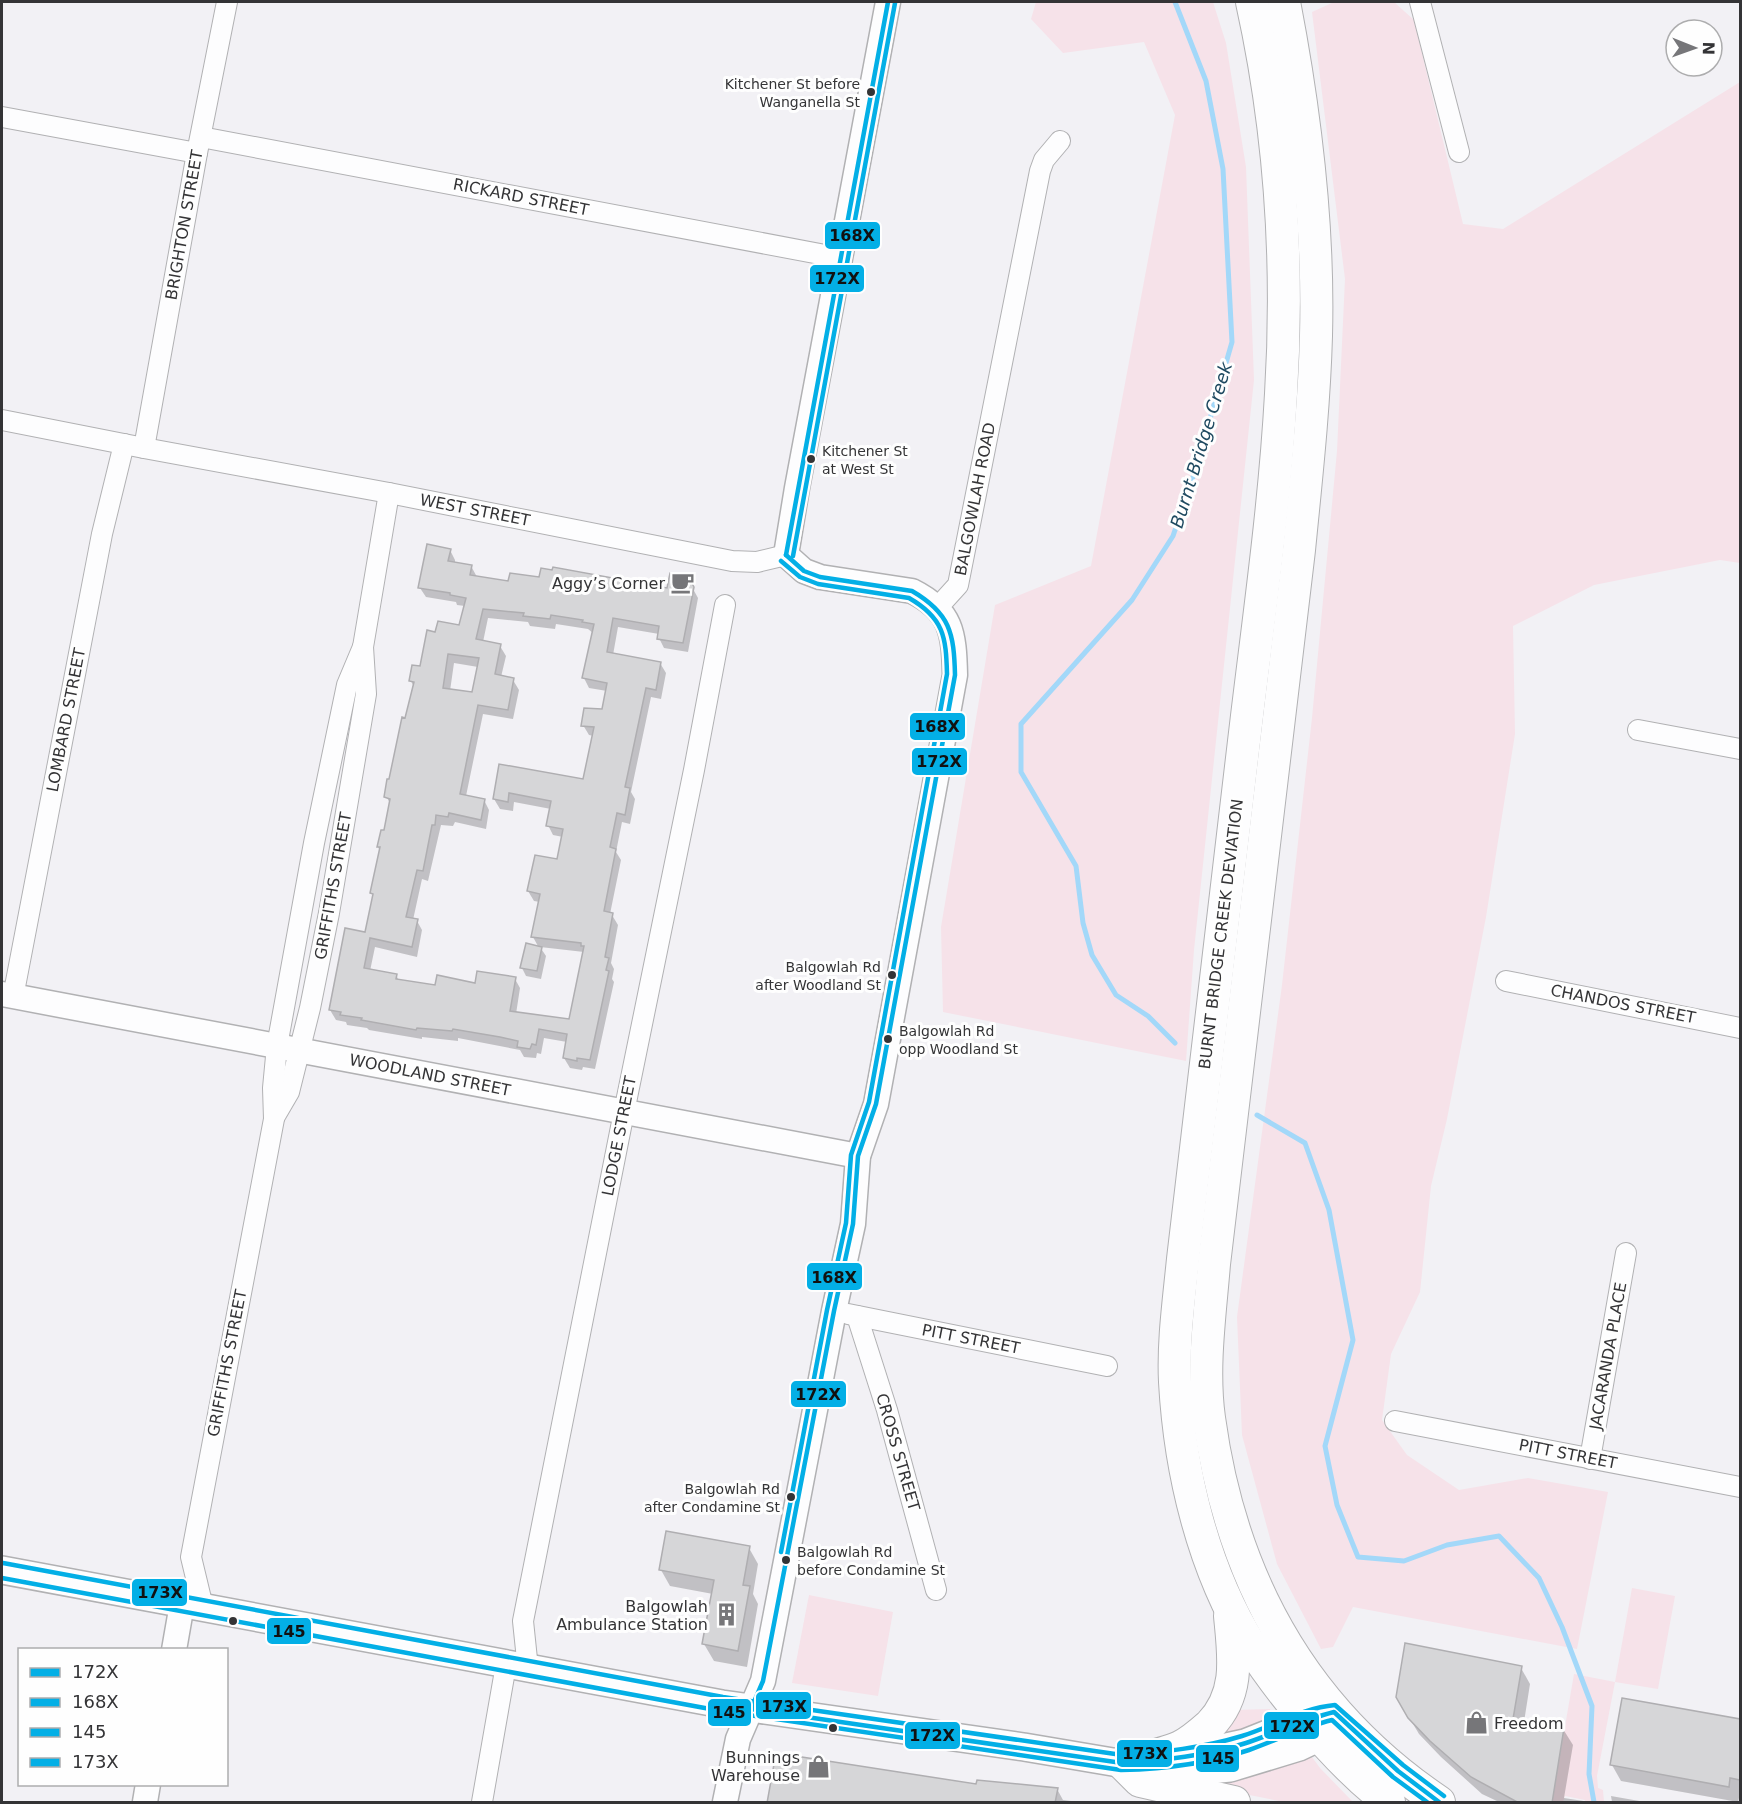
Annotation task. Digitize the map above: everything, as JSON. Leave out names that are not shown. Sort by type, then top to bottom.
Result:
[{"type":"highway","name":"BURNT BRIDGE CREEK DEVIATION","points":[[1252,2],[1268,91],[1276,158],[1282,251],[1281,393],[1262,589],[1177,1319],[1175,1381],[1183,1452],[1191,1493],[1204,1542],[1228,1603],[1250,1644],[1283,1693],[1320,1723]]},
{"type":"highway","name":"BURNT BRIDGE CREEK DEVIATION","points":[[1284,2],[1298,74],[1309,166],[1315,257],[1316,336],[1310,443],[1298,561],[1214,1264],[1207,1364],[1209,1416],[1225,1502],[1239,1547],[1257,1589],[1320,1723],[1356,1775],[1389,1803]]},
{"type":"highway","points":[[1228,1603],[1233,1654],[1233,1684],[1221,1713],[1202,1732],[1180,1747],[1122,1763],[1140,1781],[1234,1803]]},
{"type":"highway","points":[[1320,1723],[1398,1771],[1439,1803]]},
{"type":"main road","points":[[2,1570],[751,1709],[1122,1763],[1174,1759],[1223,1749],[1320,1723]]},
{"type":"street","name":"BRIGHTON STREET","points":[[144,448],[227,2]]},
{"type":"street","points":[[725,1803],[738,1739],[763,1681],[846,1314],[858,1156],[876,1104],[955,675],[955,645],[946,620],[938,607],[912,591],[820,577],[804,571],[786,555],[793,507],[888,2]]},
{"type":"street","points":[[1420,2],[1459,152]]},
{"type":"street","name":"RICKARD STREET","points":[[2,117],[199,145],[841,258]]},
{"type":"street","name":"BALGOWLAH ROAD","points":[[938,607],[958,585],[1040,171],[1044,160],[1060,141]]},
{"type":"street","name":"WEST STREET","points":[[2,420],[732,561],[757,562],[786,555]]},
{"type":"street","name":"LOMBARD STREET","points":[[7,995],[102,534],[124,444]]},
{"type":"street","name":"GRIFFITHS STREET","points":[[175,1648],[192,1606],[191,1557],[274,1119],[273,1088],[288,1048],[310,1008],[329,912],[366,694],[363,647],[389,493]]},
{"type":"street","name":"LODGE STREET","points":[[482,1803],[517,1667],[523,1621],[692,782],[725,604]]},
{"type":"street","name":"GRIFFITHS STREET","points":[[288,1048],[314,843],[347,685],[363,647]]},
{"type":"street","points":[[1638,730],[1740,750]]},
{"type":"street","name":"CHANDOS STREET","points":[[1506,981],[1740,1028]]},
{"type":"street","name":"WOODLAND STREET","points":[[7,995],[858,1156]]},
{"type":"street","name":"JACARANDA PLACE","points":[[1590,1459],[1626,1253]]},
{"type":"street","name":"PITT STREET","points":[[846,1314],[1107,1366]]},
{"type":"street","name":"CROSS STREET","points":[[846,1314],[887,1410],[936,1590]]},
{"type":"street","name":"PITT STREET","points":[[1395,1421],[1740,1487]]},
{"type":"street","points":[[144,1803],[148,1786]]},
{"type":"shaded area","points":[[1036,2],[1213,2],[1226,43],[1246,167],[1254,380],[1194,950],[1186,1061],[943,1012],[941,927],[995,605],[1091,566],[1175,115],[1144,42],[1063,53],[1031,19]]},
{"type":"shaded area","points":[[1334,2],[1394,2],[1414,20],[1463,224],[1503,229],[1740,82],[1740,563],[1720,560],[1594,585],[1513,626],[1515,734],[1486,917],[1447,1119],[1431,1186],[1420,1292],[1391,1354],[1382,1420],[1407,1455],[1459,1490],[1528,1478],[1608,1492],[1577,1649],[1353,1607],[1333,1647],[1321,1649],[1277,1564],[1242,1435],[1237,1317],[1282,985],[1312,718],[1337,451],[1345,279],[1312,12]]},
{"type":"shaded area","points":[[1632,1588],[1675,1596],[1658,1689],[1615,1682]]},
{"type":"shaded area","points":[[809,1595],[893,1612],[878,1696],[792,1683]]},
{"type":"shaded area","points":[[1574,1674],[1615,1682],[1597,1776],[1598,1788],[1603,1790],[1604,1802],[1585,1802],[1585,1800],[1565,1796],[1563,1802],[1552,1802]]},
{"type":"shaded area","points":[[1270,1709],[1274,1718],[1263,1725],[1219,1738],[1233,1710]]},
{"type":"shaded area","points":[[1309,1753],[1320,1768],[1353,1802],[1284,1802],[1209,1787],[1211,1779]]},
{"type":"building","points":[[427,544],[451,549],[448,561],[472,565],[470,575],[508,581],[510,573],[539,577],[541,568],[552,570],[553,567],[667,588],[670,573],[688,576],[694,587],[683,643],[657,639],[659,626],[613,618],[607,652],[661,662],[656,690],[646,688],[625,787],[630,788],[625,815],[617,813],[610,847],[616,849],[604,911],[613,913],[605,957],[609,958],[606,970],[609,971],[590,1060],[577,1058],[577,1061],[563,1058],[567,1034],[539,1029],[536,1045],[532,1044],[530,1049],[517,1047],[518,1041],[500,1037],[453,1029],[452,1031],[417,1028],[416,1030],[361,1020],[362,1018],[340,1015],[341,1012],[329,1010],[345,928],[365,932],[373,894],[370,893],[380,847],[377,847],[381,830],[384,830],[390,799],[384,797],[387,779],[389,779],[402,717],[405,718],[414,682],[409,681],[412,665],[420,666],[427,630],[435,632],[438,621],[459,625],[466,598],[418,588]],"holes":[[[483,609],[524,613],[523,616],[550,619],[551,615],[594,624],[582,678],[607,683],[602,709],[584,708],[581,726],[594,727],[583,779],[499,764],[493,799],[508,802],[509,793],[551,801],[546,826],[563,829],[557,859],[535,855],[527,891],[540,894],[531,937],[581,943],[581,946],[584,946],[569,1019],[510,1011],[516,977],[477,971],[475,983],[437,975],[435,985],[396,979],[397,974],[364,968],[370,938],[412,947],[418,919],[406,917],[417,870],[423,871],[436,815],[448,817],[449,813],[481,820],[485,799],[460,794],[478,705],[508,710],[514,678],[495,674],[501,644],[476,639]],[[448,654],[479,658],[472,692],[443,688]]]},
{"type":"building","points":[[526,943],[542,947],[537,971],[520,968]]},
{"type":"building","name":"Balgowlah Ambulance Station","points":[[666,1531],[750,1546],[743,1585],[750,1586],[738,1651],[702,1644],[714,1580],[659,1570]]},
{"type":"building","name":"Freedom","points":[[1405,1643],[1522,1666],[1513,1719],[1564,1728],[1552,1803],[1519,1803],[1471,1777],[1408,1718],[1396,1697]]},
{"type":"building","points":[[1622,1698],[1740,1719],[1740,1780],[1730,1778],[1729,1787],[1610,1765]]},
{"type":"building","name":"Bunnings Warehouse","points":[[776,1753],[976,1784],[977,1780],[1058,1788],[1055,1803],[767,1803]]},
{"type":"waterway","name":"Burnt Bridge Creek","points":[[1175,2],[1206,81],[1223,169],[1232,342],[1195,471],[1173,536],[1132,600],[1021,724],[1021,772],[1076,866],[1083,923],[1092,955],[1116,995],[1148,1016],[1175,1043]]},
{"type":"waterway","name":"Burnt Bridge Creek","points":[[1257,1115],[1305,1143],[1329,1210],[1353,1340],[1325,1446],[1337,1505],[1358,1557],[1404,1561],[1447,1545],[1499,1536],[1539,1578],[1562,1627],[1592,1706],[1589,1774],[1594,1802]]},
{"type":"transit line","name":"172X","points":[[786,555],[888,2]]},
{"type":"transit line","name":"168X","points":[[793,556],[895,3]]},
{"type":"transit line","name":"172X","points":[[751,1709],[763,1681],[834,1311],[853,1224],[858,1156],[876,1104],[955,675],[951,636],[942,616],[925,599],[912,591],[820,577],[804,571],[786,555]]},
{"type":"transit line","name":"168X","points":[[781,561],[800,577],[818,584],[909,598],[921,605],[930,613],[941,630],[946,649],[947,674],[869,1102],[851,1155],[846,1223],[781,1552]]},
{"type":"transit line","name":"173X","points":[[3,1563],[723,1697],[1122,1755],[1213,1744],[1254,1732],[1300,1713],[1335,1705],[1403,1765],[1444,1796]]},
{"type":"transit line","name":"145","points":[[2,1578],[721,1711],[1121,1770],[1202,1762],[1249,1750],[1332,1720],[1393,1777],[1427,1802]]},
{"type":"transit line","name":"172X","points":[[751,1709],[1122,1763],[1169,1759],[1216,1751],[1246,1743],[1334,1712],[1398,1771],[1439,1802]]},
{"type":"place","name":"Kitchener St before Wanganella St","points":[[871,92]]},
{"type":"place","name":"Kitchener St at West St","points":[[811,459]]},
{"type":"place","name":"Aggy’s Corner","points":[[683,583]]},
{"type":"place","name":"Balgowlah Rd after Woodland St","points":[[892,975]]},
{"type":"place","name":"Balgowlah Rd opp Woodland St","points":[[888,1039]]},
{"type":"place","name":"Balgowlah Rd after Condamine St","points":[[791,1497]]},
{"type":"place","name":"Balgowlah Rd before Condamine St","points":[[786,1560]]},
{"type":"place","name":"Balgowlah Ambulance Station","points":[[726,1615]]},
{"type":"place","name":"Freedom","points":[[1476,1723]]},
{"type":"place","name":"Bunnings Warehouse","points":[[818,1766]]}]
